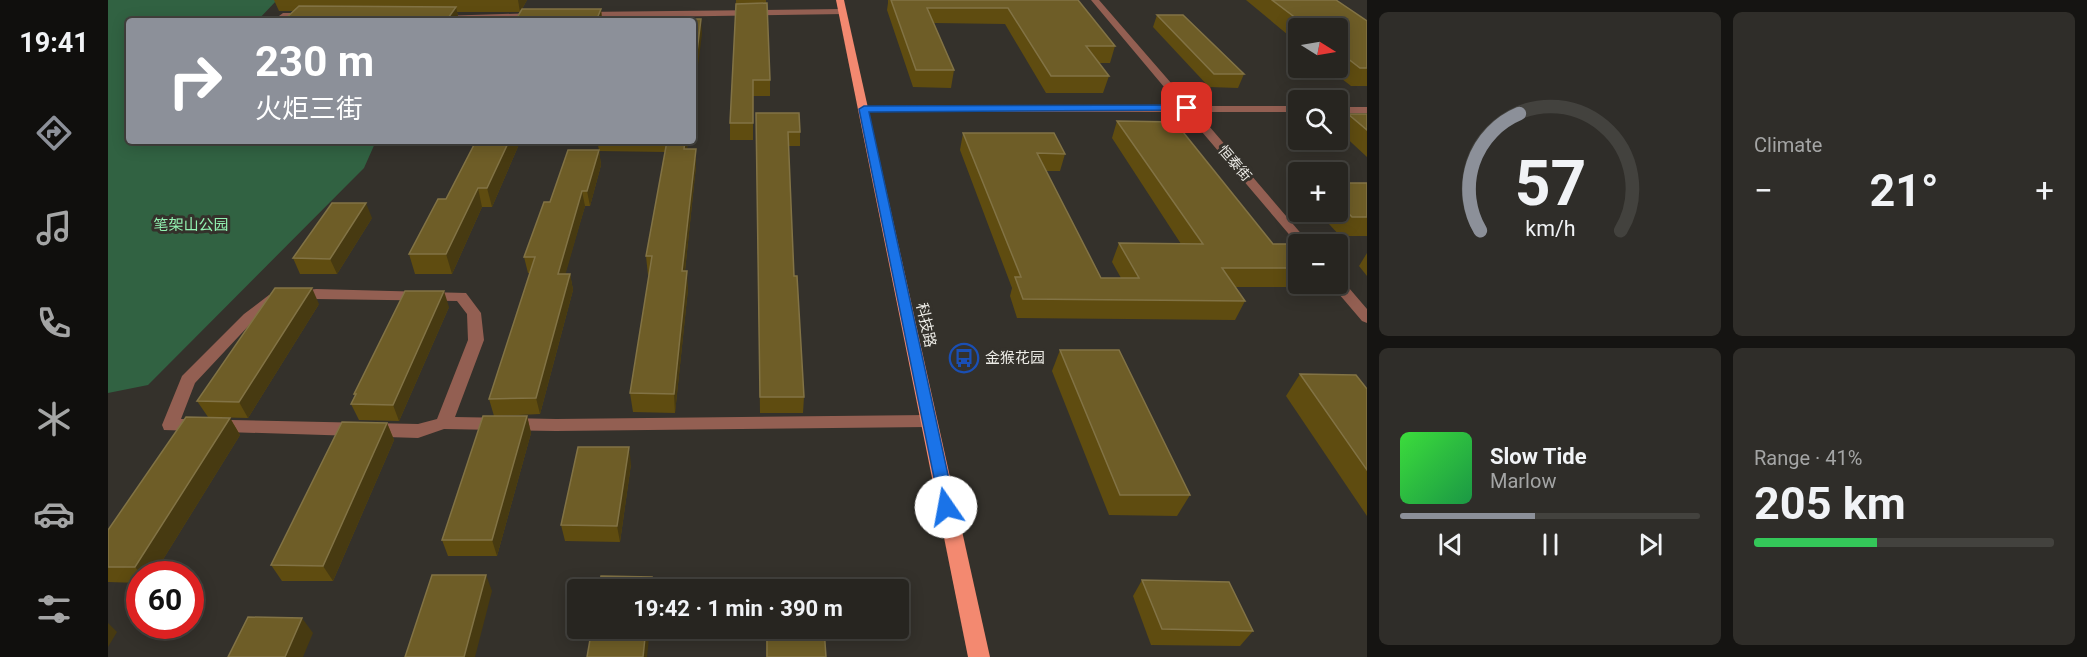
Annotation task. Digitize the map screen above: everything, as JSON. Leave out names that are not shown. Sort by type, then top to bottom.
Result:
[{"type":"main road","name":"科技路","points":[[841,6],[980,657]]},
{"type":"street","name":"恒泰街","points":[[1095,0],[1295,234]]},
{"type":"street","points":[[573,16],[841,6]]},
{"type":"street","points":[[283,16],[316,16]]},
{"type":"street","points":[[467,18],[549,16]]},
{"type":"street","points":[[864,109],[1288,109]]},
{"type":"street","points":[[1348,110],[1367,110]]},
{"type":"street","points":[[444,423],[476,340],[474,313],[461,296],[315,294],[274,298],[249,317],[188,380],[170,425],[418,430],[444,423],[556,426],[928,421]]},
{"type":"street","points":[[1347,294],[1367,318]]},
{"type":"green space","name":"笔架山公园","points":[[108,0],[277,0],[260,18],[126,18],[126,144],[375,144],[364,168],[148,385],[108,393]]},
{"type":"building","points":[[891,0],[1078,0],[1115,46],[1086,46],[1109,76],[1051,76],[1008,8],[927,8],[954,70],[916,70]]},
{"type":"building","points":[[1272,0],[1336,0],[1367,21],[1367,68],[1360,68],[1348,59],[1348,18],[1296,18]]},
{"type":"building","points":[[767,3],[770,80],[753,80],[753,123],[730,123],[736,4]]},
{"type":"building","points":[[299,6],[456,7],[448,18],[286,18]]},
{"type":"building","points":[[522,9],[601,9],[597,18],[517,18]]},
{"type":"building","points":[[1157,15],[1183,15],[1244,74],[1214,74]]},
{"type":"building","points":[[696,19],[701,19],[696,60]]},
{"type":"building","points":[[756,113],[799,113],[800,132],[788,132],[794,276],[797,276],[804,397],[760,397]]},
{"type":"building","points":[[1348,114],[1367,114],[1367,130]]},
{"type":"building","points":[[1117,121],[1175,122],[1273,244],[1288,245],[1288,268],[1222,268],[1245,301],[1023,299],[1015,277],[1021,277],[963,133],[1054,133],[1065,154],[1037,153],[1101,278],[1139,278],[1119,243],[1203,244]]},
{"type":"building","points":[[474,144],[508,144],[487,188],[478,188],[446,254],[409,254],[438,199],[446,199]]},
{"type":"building","points":[[666,144],[685,144],[684,149],[696,149],[682,271],[687,271],[674,394],[630,393],[652,256],[646,256]]},
{"type":"building","points":[[568,150],[599,150],[587,191],[582,191],[558,274],[570,274],[536,398],[489,399],[535,257],[524,257],[544,202],[550,202]]},
{"type":"building","points":[[1348,183],[1367,183],[1367,217],[1352,217],[1348,213]]},
{"type":"building","points":[[332,203],[366,203],[330,259],[293,258]]},
{"type":"building","points":[[275,288],[312,288],[239,402],[197,401]]},
{"type":"building","points":[[405,291],[444,291],[393,405],[351,404],[356,394],[354,394]]},
{"type":"building","points":[[1060,350],[1119,350],[1190,495],[1120,495]]},
{"type":"building","points":[[1300,374],[1356,375],[1367,389],[1367,470]]},
{"type":"building","points":[[483,416],[527,416],[492,540],[442,540]]},
{"type":"building","points":[[186,417],[230,418],[139,561],[126,561],[126,567],[108,567],[108,530]]},
{"type":"building","points":[[342,422],[387,423],[323,566],[271,565]]},
{"type":"building","points":[[578,447],[629,447],[617,526],[561,525]]},
{"type":"building","points":[[432,575],[486,575],[464,657],[405,657]]},
{"type":"building","points":[[601,576],[652,577],[652,579],[600,579]]},
{"type":"building","points":[[1142,580],[1229,582],[1253,631],[1162,629]]},
{"type":"building","points":[[248,617],[302,618],[285,657],[228,657]]},
{"type":"building","points":[[590,639],[645,639],[643,657],[587,657]]},
{"type":"building","points":[[767,639],[825,639],[826,657],[767,657]]},
{"type":"place","name":"金猴花园","points":[[964,358]]},
{"type":"route","points":[[946,507],[864,109],[1187,108]]}]
